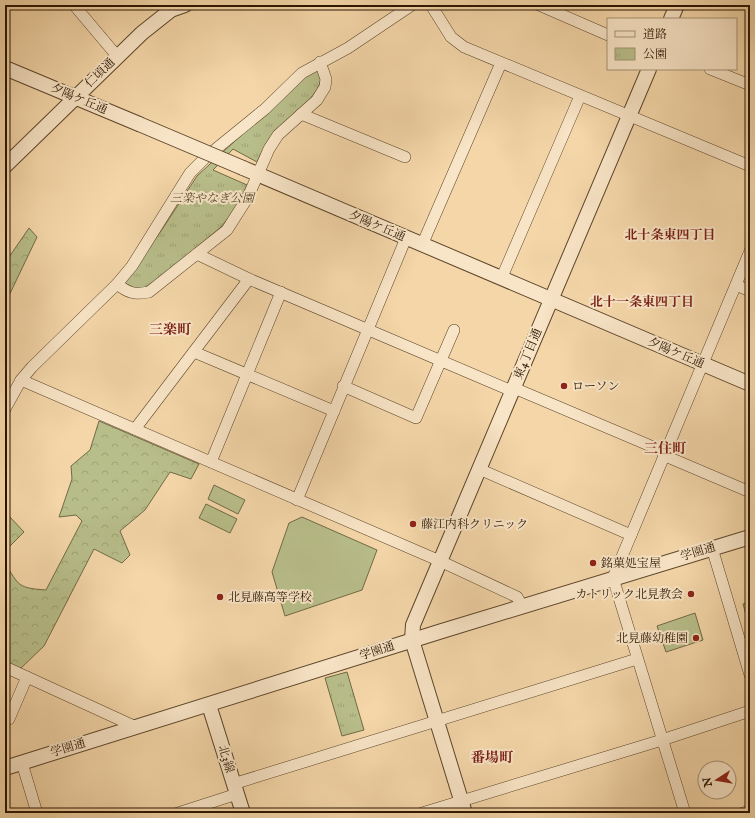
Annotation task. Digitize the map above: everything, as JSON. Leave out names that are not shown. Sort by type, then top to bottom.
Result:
[{"type":"street","points":[[74,5],[117,56]]},
{"type":"street","name":"仁頃通","points":[[7,160],[167,8],[185,5]]},
{"type":"street","points":[[5,409],[21,380],[32,367],[117,284],[152,237],[190,173],[206,157],[266,108],[302,73],[348,48],[412,5]]},
{"type":"street","points":[[431,5],[451,37],[464,47],[501,64],[629,115],[750,166]]},
{"type":"street","points":[[539,5],[607,35]]},
{"type":"street","points":[[671,18],[677,5]]},
{"type":"street","points":[[117,284],[127,292],[138,294],[149,292],[227,230],[248,197],[269,149],[278,136],[316,100],[325,87],[326,79],[320,62]]},
{"type":"street","points":[[422,245],[501,64]]},
{"type":"street","name":"夕陽ケ丘通","points":[[5,68],[422,245],[502,277],[750,384]]},
{"type":"street","name":"東4丁目通","points":[[412,640],[413,625],[649,70]]},
{"type":"street","points":[[712,70],[750,85]]},
{"type":"street","points":[[502,277],[580,96]]},
{"type":"street","points":[[300,114],[405,157]]},
{"type":"street","points":[[297,500],[406,238]]},
{"type":"street","points":[[685,813],[613,578],[664,453],[750,251]]},
{"type":"street","points":[[197,254],[250,279],[664,453],[750,492]]},
{"type":"street","points":[[134,429],[250,279]]},
{"type":"street","points":[[736,285],[750,291]]},
{"type":"street","points":[[211,462],[281,292]]},
{"type":"street","points":[[344,386],[416,418],[454,330]]},
{"type":"street","points":[[194,352],[334,411]]},
{"type":"street","points":[[21,380],[440,561],[517,596],[522,606]]},
{"type":"street","points":[[479,469],[631,535]]},
{"type":"street","name":"学園通","points":[[5,768],[412,640],[750,537]]},
{"type":"street","points":[[712,548],[750,675]]},
{"type":"street","points":[[412,640],[463,807]]},
{"type":"street","points":[[178,813],[235,789],[436,720],[637,659]]},
{"type":"street","points":[[5,667],[136,727]]},
{"type":"street","points":[[9,719],[27,677]]},
{"type":"street","name":"北3線","points":[[209,705],[243,813]]},
{"type":"street","points":[[422,813],[463,807],[750,711]]},
{"type":"street","points":[[22,762],[37,813]]},
{"type":"street","points":[[743,813],[750,811]]},
{"type":"green space","name":"三楽やなぎ公園","points":[[316,69],[320,76],[319,84],[314,93],[307,102],[274,132],[257,162],[233,149],[213,170],[247,185],[235,210],[220,228],[151,285],[137,290],[126,285],[125,281],[161,231],[197,176],[311,71]]},
{"type":"green space","points":[[29,228],[37,237],[5,304],[5,263]]},
{"type":"green space","points":[[99,421],[199,464],[191,479],[170,472],[145,510],[120,531],[130,555],[122,563],[94,549],[44,646],[19,670],[5,663],[5,563],[13,577],[24,587],[46,590],[82,521],[76,515],[59,517],[72,479],[71,466],[90,450]]},
{"type":"green space","points":[[214,485],[245,500],[238,514],[208,499]]},
{"type":"green space","points":[[206,504],[237,519],[230,533],[199,518]]},
{"type":"green space","points":[[9,516],[24,532],[5,551],[5,518]]},
{"type":"green space","points":[[302,517],[377,550],[362,590],[285,616],[272,572],[289,523]]},
{"type":"green space","points":[[750,602],[750,630],[743,604]]},
{"type":"green space","points":[[695,613],[703,640],[666,652],[657,626]]},
{"type":"green space","points":[[347,672],[364,730],[342,736],[325,678]]},
{"type":"place","name":"ローソン","points":[[564,386]]},
{"type":"place","name":"藤江内科クリニック","points":[[413,524]]},
{"type":"place","name":"銘菓処宝屋","points":[[593,563]]},
{"type":"place","name":"カトリック北見教会","points":[[691,594]]},
{"type":"place","name":"北見藤高等学校","points":[[220,597]]},
{"type":"place","name":"北見藤幼稚園","points":[[696,638]]},
{"type":"district","name":"北十条東四丁目","points":[[670,235]]},
{"type":"district","name":"北十一条東四丁目","points":[[642,302]]},
{"type":"district","name":"三楽町","points":[[170,330]]},
{"type":"district","name":"三住町","points":[[665,449]]},
{"type":"district","name":"番場町","points":[[492,758]]}]
